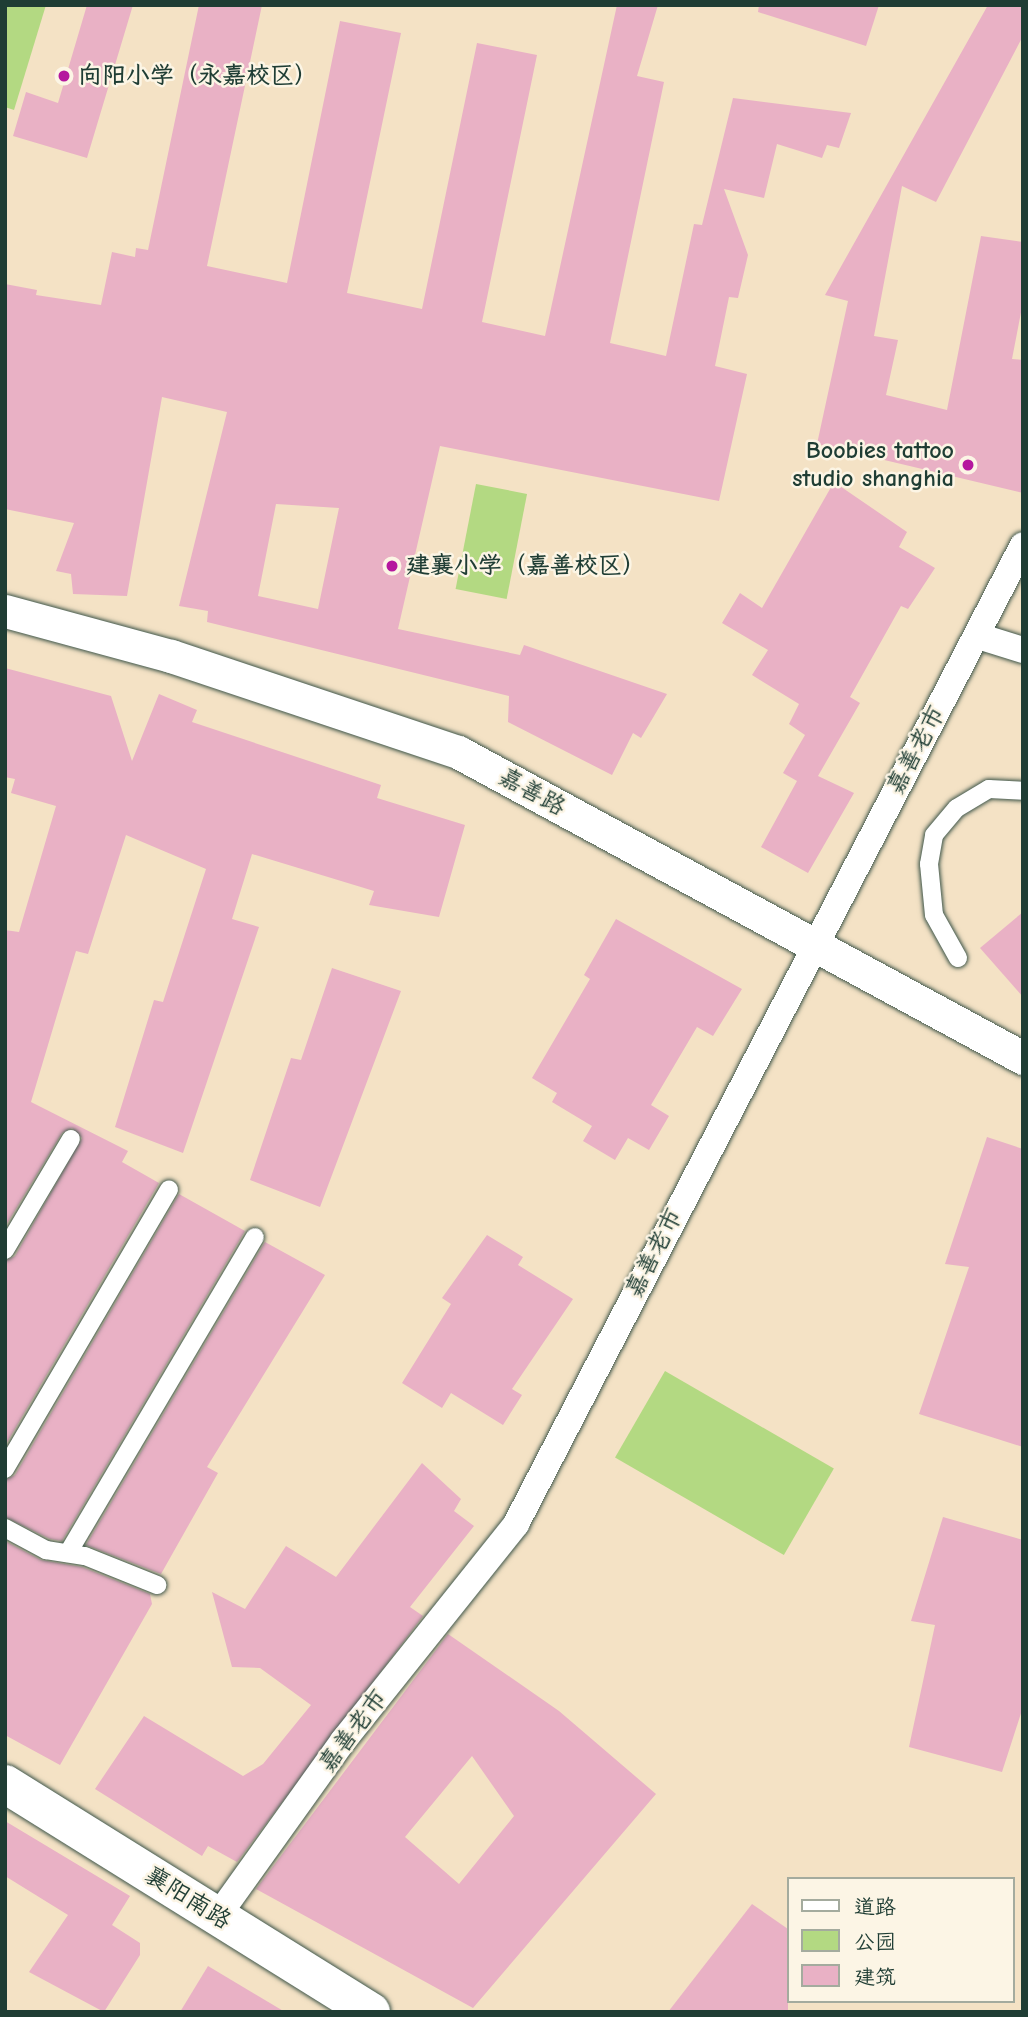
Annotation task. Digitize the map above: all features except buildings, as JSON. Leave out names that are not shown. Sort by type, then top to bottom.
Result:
[{"type":"street","name":"嘉善老市","points":[[217,1917],[343,1741],[516,1524],[811,946],[978,635],[1023,545]]},
{"type":"street","name":"嘉善路","points":[[5,611],[171,656],[458,752],[811,946],[1023,1058]]},
{"type":"street","points":[[978,635],[1023,650]]},
{"type":"street","name":"襄阳南路","points":[[5,1784],[371,2012]]},
{"type":"lane","points":[[958,958],[934,915],[929,864],[934,835],[957,808],[989,789],[1023,791]]},
{"type":"lane","points":[[5,1250],[71,1139]]},
{"type":"lane","points":[[5,1469],[169,1189]]},
{"type":"lane","points":[[68,1553],[255,1237]]},
{"type":"lane","points":[[5,1528],[46,1550],[68,1553],[157,1585]]},
{"type":"green space","points":[[5,5],[46,5],[14,110],[5,107]]},
{"type":"green space","points":[[476,484],[527,494],[507,599],[456,589]]},
{"type":"green space","points":[[665,1371],[834,1468],[784,1555],[615,1458]]},
{"type":"place","name":"向阳小学（永嘉校区）","points":[[64,76]]},
{"type":"place","name":"Boobies tattoo studio shanghia","points":[[968,465]]},
{"type":"place","name":"建襄小学（嘉善校区）","points":[[392,566]]}]
